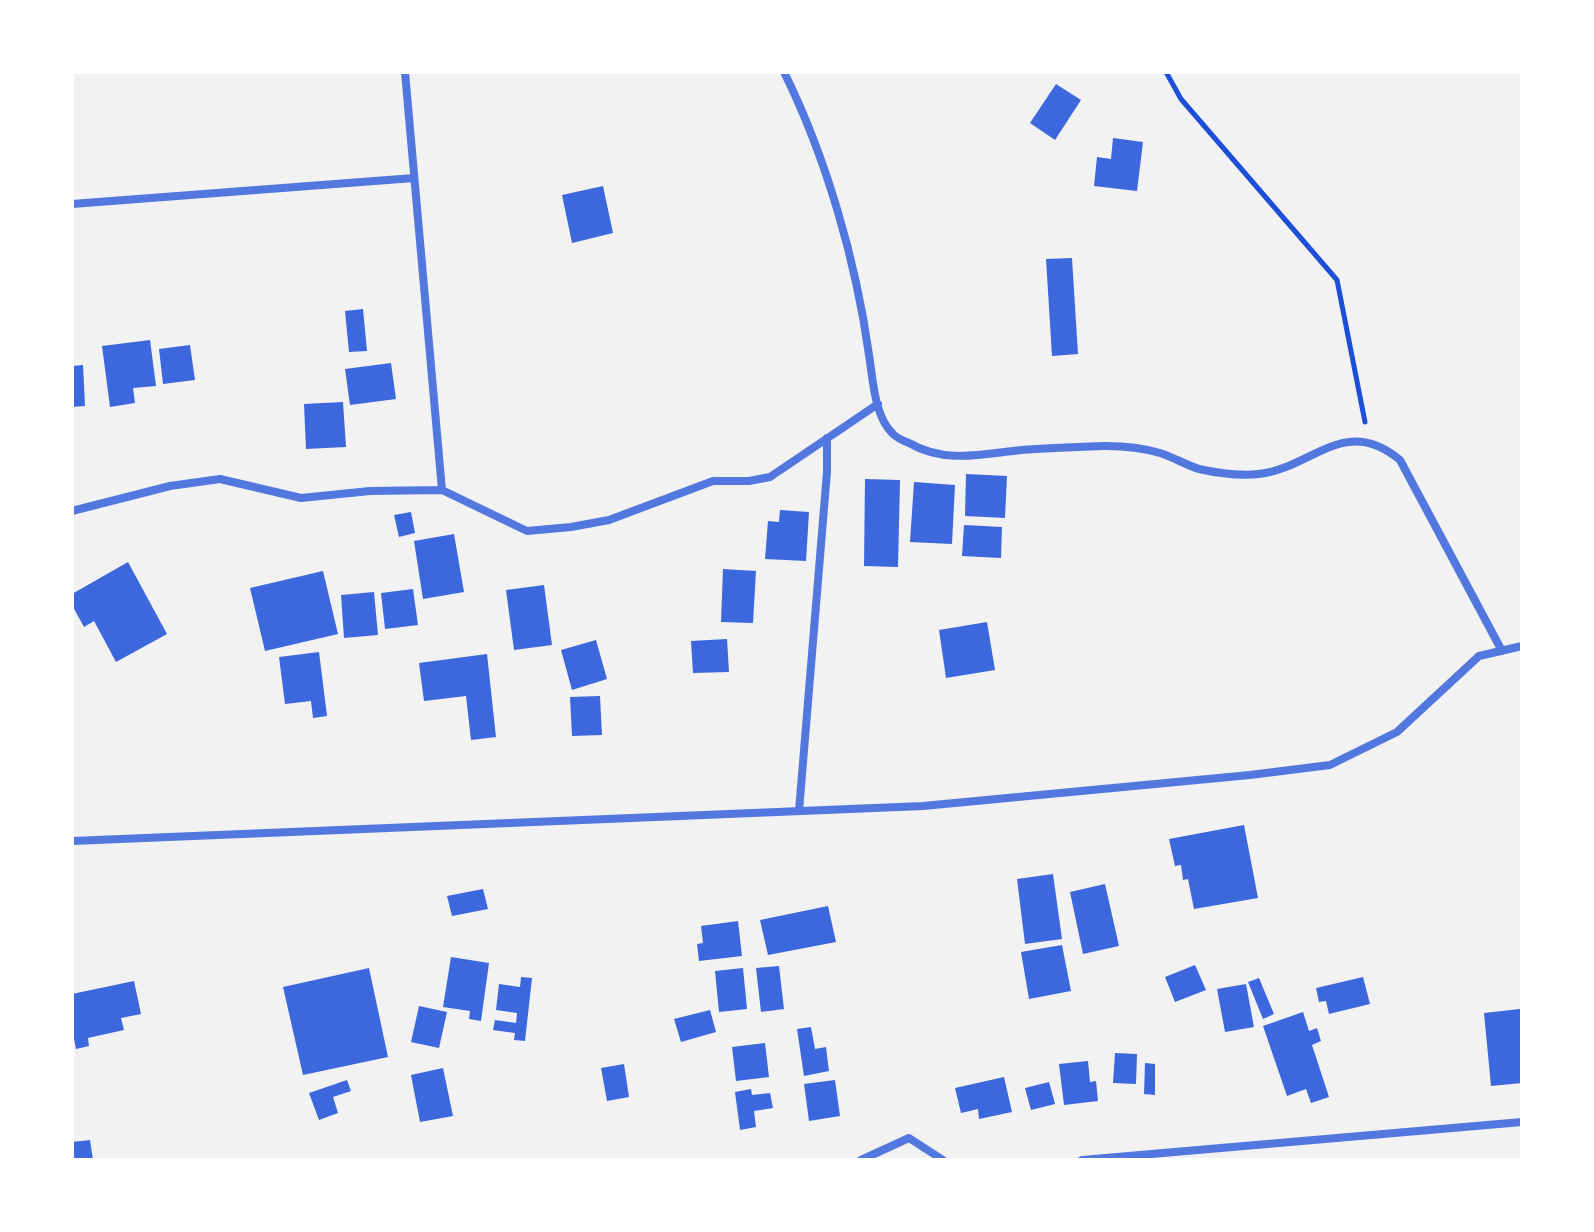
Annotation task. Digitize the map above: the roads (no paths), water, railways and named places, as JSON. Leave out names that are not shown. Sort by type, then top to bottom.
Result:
[{"type":"street","points":[[405,72],[442,490]]},
{"type":"street","points":[[784,72],[828,183],[852,264],[881,417],[893,434],[917,448],[938,455],[968,457],[1024,450],[1109,446],[1160,453],[1199,469],[1261,474],[1331,446],[1349,441],[1369,443],[1388,450],[1400,460],[1502,651]]},
{"type":"street","points":[[72,204],[414,178]]},
{"type":"street","points":[[72,511],[170,486],[220,479],[301,498],[370,491],[442,490],[527,531],[571,527],[609,520],[713,481],[749,481],[770,477],[878,404]]},
{"type":"street","points":[[799,811],[827,472],[827,438]]},
{"type":"street","points":[[72,841],[923,806],[1330,765],[1397,732],[1479,656],[1522,646]]},
{"type":"street","points":[[1082,1160],[1522,1122]]},
{"type":"street","points":[[861,1160],[909,1138],[943,1160]]},
{"type":"street","points":[[886,1149],[888,1160]]}]
